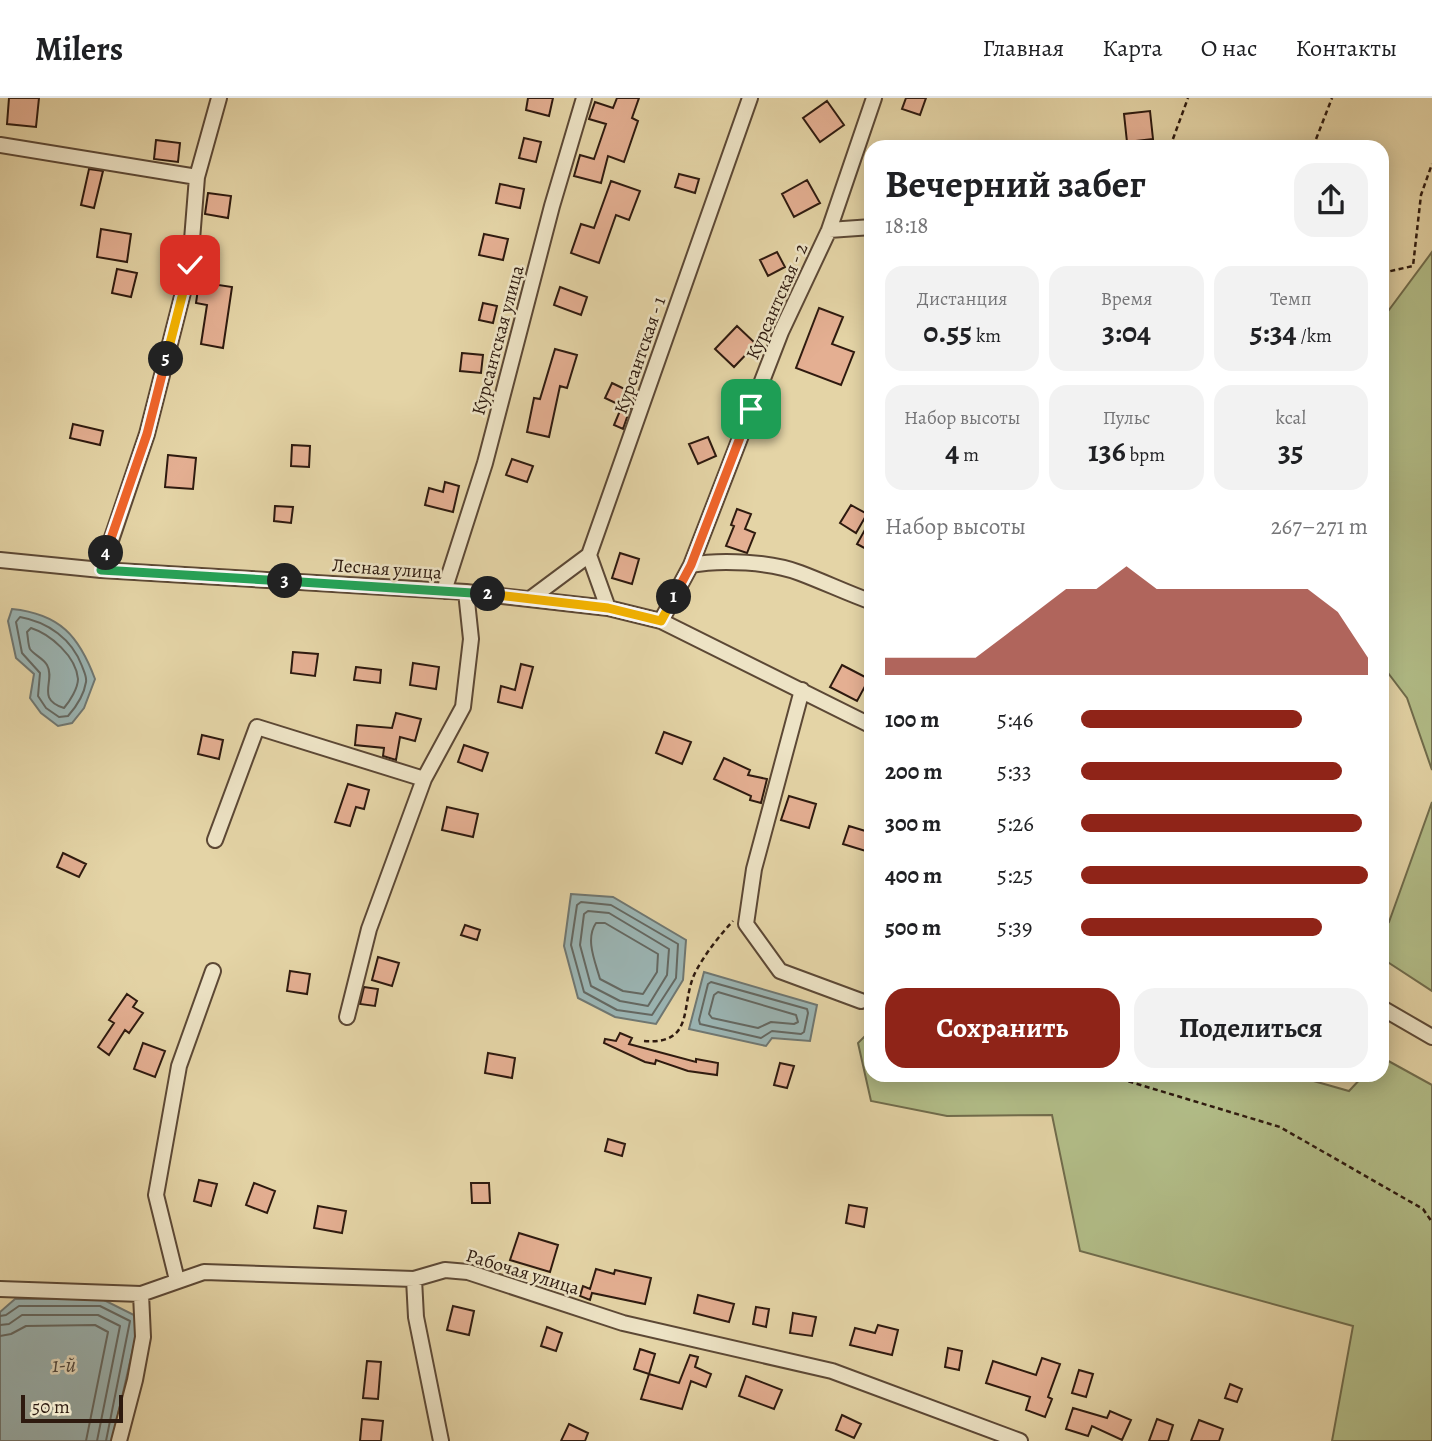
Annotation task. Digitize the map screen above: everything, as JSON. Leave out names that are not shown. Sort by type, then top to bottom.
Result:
[{"type":"street","points":[[101,570],[147,434],[190,265],[197,177],[219,98]]},
{"type":"street","name":"Курсантская улица","points":[[444,591],[485,463],[552,206],[584,98]]},
{"type":"street","name":"Курсантская - 1","points":[[589,555],[750,98]]},
{"type":"street","name":"Курсантская - 2","points":[[661,621],[691,565],[781,332],[829,230],[874,98]]},
{"type":"street","points":[[0,145],[197,177]]},
{"type":"street","points":[[829,230],[864,228]]},
{"type":"street","points":[[530,599],[589,555],[608,608]]},
{"type":"street","name":"Лесная улица","points":[[0,560],[101,570],[466,592],[608,608],[661,621],[864,722]]},
{"type":"street","points":[[691,565],[710,561],[769,566],[798,572],[864,599]]},
{"type":"street","points":[[348,1017],[369,929],[424,779],[463,707],[471,639],[466,592]]},
{"type":"street","points":[[802,691],[754,869],[746,924],[780,971],[861,1001]]},
{"type":"street","points":[[215,841],[257,727],[424,779]]},
{"type":"street","points":[[177,1280],[156,1195],[179,1066],[213,971]]},
{"type":"street","points":[[1389,1012],[1432,1037]]},
{"type":"street","name":"Рабочая улица","points":[[0,1289],[141,1294],[204,1272],[414,1279],[444,1270],[468,1272],[623,1323],[832,1371],[1020,1441]]},
{"type":"street","points":[[414,1279],[416,1317],[441,1441]]},
{"type":"street","points":[[119,1441],[143,1337],[141,1294]]},
{"type":"street","points":[[977,1441],[988,1429]]},
{"type":"path","points":[[1173,140],[1188,98]]},
{"type":"path","points":[[1316,140],[1332,98]]},
{"type":"path","points":[[1389,271],[1413,266],[1421,195],[1432,164]]},
{"type":"path","points":[[644,1041],[672,1038],[680,1028],[695,972],[733,921]]},
{"type":"path","points":[[1130,1082],[1280,1128],[1423,1209],[1432,1222]]},
{"type":"green space","points":[[1432,252],[1432,770],[1407,698],[1389,674],[1389,310]]},
{"type":"green space","points":[[1432,802],[1432,991],[1389,963],[1389,922]]},
{"type":"green space","points":[[864,1037],[864,1070],[858,1043]]},
{"type":"green space","points":[[1389,1061],[1432,1085],[1432,1441],[1332,1441],[1353,1326],[1080,1251],[1052,1115],[947,1116],[871,1101],[867,1082],[1317,1082],[1349,1091],[1357,1082],[1389,1082]]},
{"type":"water","points":[[12,609],[43,616],[55,622],[74,639],[89,664],[95,679],[84,708],[72,723],[58,726],[41,713],[30,698],[34,674],[16,658],[8,621]]},
{"type":"water","points":[[571,894],[613,897],[686,940],[683,980],[656,1024],[615,1017],[578,998],[564,946]]},
{"type":"water","points":[[704,972],[817,1005],[810,1041],[772,1038],[766,1046],[689,1029]]},
{"type":"water","name":"1-й","points":[[15,1299],[102,1299],[140,1318],[112,1441],[0,1441],[0,1312]]},
{"type":"building","points":[[9,98],[39,98],[36,127],[7,124]]},
{"type":"building","points":[[528,98],[553,98],[549,116],[526,110]]},
{"type":"building","points":[[617,98],[639,98],[632,118],[638,121],[624,162],[608,156],[601,183],[574,176],[580,155],[594,159],[606,124],[589,119],[595,102],[613,108]]},
{"type":"building","points":[[906,98],[926,98],[920,115],[902,109]]},
{"type":"building","points":[[827,101],[844,125],[820,142],[803,118]]},
{"type":"building","points":[[1150,111],[1153,139],[1127,140],[1124,114]]},
{"type":"building","points":[[524,138],[541,142],[536,162],[519,158]]},
{"type":"building","points":[[156,140],[180,143],[178,162],[154,159]]},
{"type":"building","points":[[89,169],[103,171],[94,208],[81,205]]},
{"type":"building","points":[[679,174],[699,179],[695,193],[675,187]]},
{"type":"building","points":[[807,180],[820,203],[794,217],[782,194]]},
{"type":"building","points":[[611,181],[640,191],[629,220],[616,215],[599,263],[571,253],[581,224],[594,228]]},
{"type":"building","points":[[500,184],[524,189],[520,208],[496,203]]},
{"type":"building","points":[[208,193],[231,196],[228,218],[205,214]]},
{"type":"building","points":[[101,229],[131,234],[127,262],[97,257]]},
{"type":"building","points":[[484,234],[508,239],[503,260],[479,255]]},
{"type":"building","points":[[777,252],[785,267],[768,276],[760,260]]},
{"type":"building","points":[[117,269],[137,273],[131,297],[112,293]]},
{"type":"building","points":[[199,282],[232,287],[223,348],[201,344],[207,305],[196,303]]},
{"type":"building","points":[[560,287],[587,297],[581,315],[554,305]]},
{"type":"building","points":[[483,303],[497,306],[493,323],[479,320]]},
{"type":"building","points":[[819,308],[843,317],[832,344],[854,352],[841,385],[796,368]]},
{"type":"building","points":[[737,326],[756,344],[734,367],[715,349]]},
{"type":"building","points":[[555,349],[577,355],[567,388],[560,386],[549,437],[527,432],[534,398],[540,399]]},
{"type":"building","points":[[462,353],[483,355],[481,373],[460,371]]},
{"type":"building","points":[[612,383],[635,394],[623,429],[614,425],[622,406],[605,398]]},
{"type":"building","points":[[73,424],[103,431],[100,445],[70,438]]},
{"type":"building","points":[[708,437],[716,456],[698,464],[689,444]]},
{"type":"building","points":[[292,445],[310,446],[309,467],[291,466]]},
{"type":"building","points":[[168,455],[196,458],[193,489],[165,487]]},
{"type":"building","points":[[512,459],[533,466],[527,482],[506,475]]},
{"type":"building","points":[[445,482],[459,486],[453,512],[425,505],[429,488],[443,492]]},
{"type":"building","points":[[851,505],[864,512],[864,519],[856,533],[840,523]]},
{"type":"building","points":[[275,506],[293,507],[291,523],[274,521]]},
{"type":"building","points":[[737,509],[751,514],[745,529],[755,533],[747,553],[726,546]]},
{"type":"building","points":[[864,531],[864,548],[857,544]]},
{"type":"building","points":[[620,553],[639,559],[632,584],[612,578]]},
{"type":"building","points":[[293,652],[318,654],[315,676],[291,673]]},
{"type":"building","points":[[413,663],[439,667],[436,689],[410,685]]},
{"type":"building","points":[[521,664],[533,667],[522,708],[498,702],[501,686],[515,690]]},
{"type":"building","points":[[842,665],[864,676],[864,688],[857,701],[830,687]]},
{"type":"building","points":[[356,667],[381,670],[380,683],[354,680]]},
{"type":"building","points":[[396,713],[421,719],[415,741],[400,737],[396,760],[383,756],[384,748],[355,745],[357,725],[392,728]]},
{"type":"building","points":[[664,732],[691,742],[682,764],[656,753]]},
{"type":"building","points":[[202,735],[223,740],[219,759],[198,754]]},
{"type":"building","points":[[464,745],[488,753],[482,771],[458,762]]},
{"type":"building","points":[[724,758],[750,770],[748,775],[767,779],[761,803],[750,800],[751,796],[714,779]]},
{"type":"building","points":[[348,784],[369,790],[364,809],[356,807],[350,826],[335,822]]},
{"type":"building","points":[[789,796],[816,804],[809,828],[781,820]]},
{"type":"building","points":[[447,807],[478,814],[473,837],[442,830]]},
{"type":"building","points":[[849,826],[864,831],[864,850],[843,844]]},
{"type":"building","points":[[63,853],[86,864],[79,877],[57,867]]},
{"type":"building","points":[[465,925],[480,930],[477,940],[461,935]]},
{"type":"building","points":[[378,957],[399,963],[392,986],[372,980]]},
{"type":"building","points":[[290,971],[310,974],[307,994],[287,991]]},
{"type":"building","points":[[364,987],[378,989],[375,1006],[360,1004]]},
{"type":"building","points":[[127,994],[137,1001],[133,1007],[143,1013],[129,1033],[125,1030],[109,1055],[98,1047],[114,1023],[109,1020]]},
{"type":"building","points":[[620,1033],[632,1038],[629,1044],[696,1062],[696,1059],[718,1063],[717,1075],[688,1071],[656,1060],[655,1064],[645,1062],[604,1043],[605,1039],[616,1041]]},
{"type":"building","points":[[143,1043],[165,1051],[155,1077],[134,1069]]},
{"type":"building","points":[[488,1053],[515,1058],[512,1078],[485,1073]]},
{"type":"building","points":[[780,1063],[794,1066],[787,1088],[774,1085]]},
{"type":"building","points":[[608,1139],[625,1144],[622,1156],[605,1151]]},
{"type":"building","points":[[199,1180],[217,1184],[211,1206],[194,1201]]},
{"type":"building","points":[[254,1183],[275,1191],[267,1213],[246,1205]]},
{"type":"building","points":[[471,1183],[489,1183],[490,1203],[472,1203]]},
{"type":"building","points":[[849,1205],[867,1208],[864,1227],[846,1223]]},
{"type":"building","points":[[318,1206],[346,1211],[342,1233],[314,1228]]},
{"type":"building","points":[[519,1233],[558,1245],[550,1272],[510,1260]]},
{"type":"building","points":[[596,1269],[651,1278],[645,1304],[592,1293],[590,1300],[580,1296],[583,1286],[590,1289]]},
{"type":"building","points":[[698,1295],[734,1304],[729,1322],[694,1313]]},
{"type":"building","points":[[453,1306],[474,1311],[469,1335],[447,1330]]},
{"type":"building","points":[[756,1307],[769,1309],[766,1327],[753,1324]]},
{"type":"building","points":[[793,1313],[816,1317],[812,1336],[790,1333]]},
{"type":"building","points":[[878,1325],[898,1330],[892,1355],[850,1345],[855,1328],[875,1333]]},
{"type":"building","points":[[547,1327],[562,1333],[556,1351],[541,1346]]},
{"type":"building","points":[[948,1348],[962,1351],[959,1370],[945,1367]]},
{"type":"building","points":[[640,1349],[655,1354],[649,1374],[634,1369]]},
{"type":"building","points":[[690,1355],[698,1357],[695,1367],[711,1374],[706,1387],[691,1381],[682,1409],[641,1399],[649,1374],[679,1383]]},
{"type":"building","points":[[1042,1358],[1060,1364],[1048,1397],[1052,1399],[1045,1417],[1026,1410],[1030,1397],[986,1383],[993,1361],[1036,1375]]},
{"type":"building","points":[[367,1361],[381,1362],[378,1399],[363,1398]]},
{"type":"building","points":[[1079,1370],[1093,1374],[1086,1397],[1072,1393]]},
{"type":"building","points":[[746,1376],[782,1390],[774,1409],[739,1396]]},
{"type":"building","points":[[1230,1384],[1242,1389],[1237,1402],[1225,1398]]},
{"type":"building","points":[[1073,1408],[1107,1418],[1110,1411],[1131,1420],[1122,1440],[1092,1426],[1088,1436],[1066,1429]]},
{"type":"building","points":[[842,1415],[861,1424],[854,1438],[836,1430]]},
{"type":"building","points":[[362,1419],[383,1421],[381,1441],[360,1441]]},
{"type":"building","points":[[1157,1419],[1173,1425],[1168,1441],[1149,1441]]},
{"type":"building","points":[[1199,1420],[1223,1429],[1219,1441],[1191,1441]]},
{"type":"building","points":[[569,1424],[588,1433],[585,1441],[561,1441]]},
{"type":"route","points":[[190,265],[147,434],[101,570],[466,592],[608,608],[661,621],[691,565],[751,409]]}]
